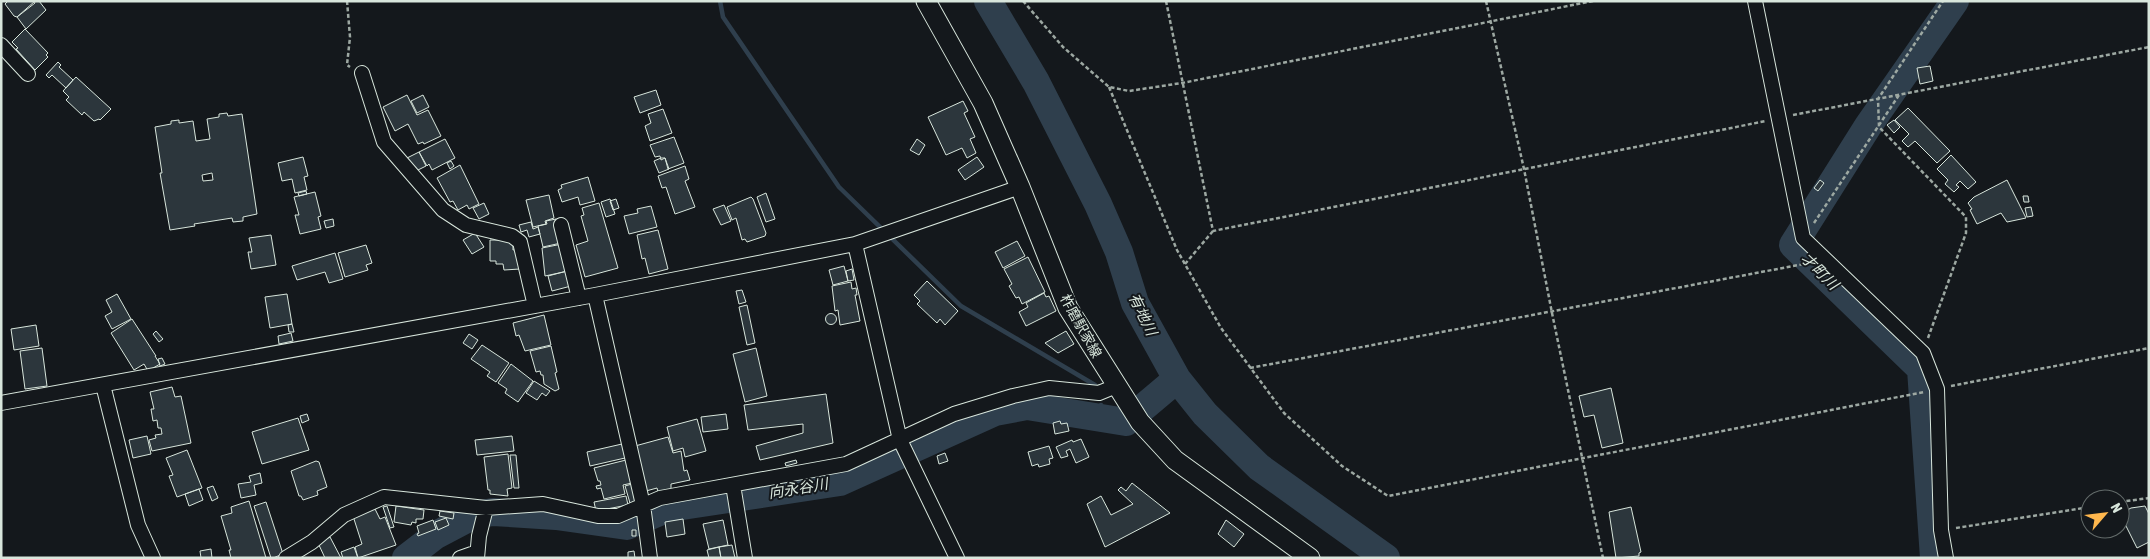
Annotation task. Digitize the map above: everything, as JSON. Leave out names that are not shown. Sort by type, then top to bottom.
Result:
[{"type":"main road","name":"柞磨駅家線","points":[[926,1],[983,102],[1020,187],[1068,308],[1116,386],[1136,415],[1175,460],[1310,558]]},
{"type":"street","points":[[1755,1],[1803,238],[1923,353],[1937,389],[1941,530],[1946,558]]},
{"type":"street","points":[[1,45],[28,74]]},
{"type":"street","points":[[362,73],[384,142],[443,210],[466,225],[512,236],[520,242],[535,306]]},
{"type":"street","points":[[1,403],[596,295],[855,244],[1020,187]]},
{"type":"street","points":[[562,225],[579,298]]},
{"type":"street","points":[[855,244],[900,440],[957,558]]},
{"type":"street","points":[[596,295],[647,523],[650,558]]},
{"type":"street","points":[[104,385],[138,525],[153,558]]},
{"type":"street","points":[[286,558],[312,542],[344,516],[384,498],[486,508],[543,504],[598,516],[618,516],[660,498],[846,464],[954,414],[1013,396],[1050,388],[1099,393],[1116,386]]},
{"type":"street","points":[[733,485],[746,558]]},
{"type":"street","points":[[460,558],[477,555],[478,536],[486,508]]},
{"type":"path","points":[[347,1],[350,37],[347,65],[362,73]]},
{"type":"path","points":[[1023,1],[1063,47],[1109,87],[1177,250],[1220,328],[1284,413],[1342,466],[1388,496],[2149,348]]},
{"type":"path","points":[[1166,1],[1213,231]]},
{"type":"path","points":[[1486,1],[1524,169],[1603,558]]},
{"type":"path","points":[[1109,87],[1129,91],[1182,83],[1593,1]]},
{"type":"path","points":[[1923,353],[1966,232],[1966,217],[1879,127],[1878,99],[1943,1]]},
{"type":"path","points":[[1185,264],[1213,231],[1779,118],[2149,47]]},
{"type":"path","points":[[1803,238],[1899,95]]},
{"type":"path","points":[[1250,368],[1552,313],[1804,264]]},
{"type":"path","points":[[2130,501],[2149,498]]},
{"type":"path","points":[[1941,530],[2080,509]]},
{"type":"building","points":[[8,1],[34,1],[35,3],[17,17],[14,16],[5,4]]},
{"type":"building","points":[[35,1],[39,1],[46,10],[26,29],[17,17]]},
{"type":"building","points":[[25,29],[48,53],[46,55],[48,57],[35,70],[12,42]]},
{"type":"building","points":[[58,62],[61,65],[59,67],[73,80],[66,88],[52,75],[49,78],[46,75]]},
{"type":"building","points":[[1930,66],[1933,81],[1920,84],[1917,68]]},
{"type":"building","points":[[76,77],[111,109],[100,120],[94,121],[84,112],[82,115],[66,100],[69,97],[63,91]]},
{"type":"building","points":[[656,90],[661,105],[640,113],[634,97]]},
{"type":"building","points":[[407,95],[417,115],[428,110],[441,136],[424,144],[423,142],[418,144],[408,124],[395,131],[383,107]]},
{"type":"building","points":[[423,95],[429,107],[417,113],[411,101]]},
{"type":"building","points":[[963,101],[968,111],[964,113],[975,137],[970,139],[976,153],[967,158],[962,148],[946,155],[928,117]]},
{"type":"building","points":[[1908,108],[1950,151],[1937,163],[1915,141],[1908,147],[1902,141],[1909,134],[1895,120]]},
{"type":"building","points":[[663,109],[672,133],[650,141],[645,126],[651,123],[648,114]]},
{"type":"building","points":[[227,113],[228,116],[242,114],[257,214],[243,217],[243,221],[233,222],[232,218],[170,230],[160,173],[162,173],[155,127],[171,124],[171,121],[179,120],[179,123],[193,121],[196,141],[210,139],[207,119],[219,117],[219,114]],"holes":[[[212,173],[213,180],[203,181],[202,175]]]},
{"type":"building","points":[[1894,120],[1900,127],[1894,133],[1887,125]]},
{"type":"building","points":[[674,137],[684,163],[668,169],[665,158],[661,160],[660,156],[655,157],[650,145]]},
{"type":"building","points":[[445,139],[455,158],[432,170],[429,164],[427,166],[419,152]]},
{"type":"building","points":[[917,139],[925,145],[919,155],[910,150]]},
{"type":"building","points":[[419,152],[426,166],[414,172],[407,158]]},
{"type":"building","points":[[1951,155],[1976,182],[1968,189],[1960,181],[1956,185],[1959,187],[1954,192],[1945,184],[1948,180],[1937,169]]},
{"type":"building","points":[[303,157],[308,176],[304,177],[307,190],[295,193],[292,179],[282,181],[278,163]]},
{"type":"building","points":[[977,157],[984,167],[965,180],[958,170]]},
{"type":"building","points":[[665,158],[669,169],[659,173],[654,161]]},
{"type":"building","points":[[451,161],[454,166],[450,169],[447,163]]},
{"type":"building","points":[[460,165],[479,204],[469,209],[467,205],[458,210],[453,201],[450,202],[437,178]]},
{"type":"building","points":[[685,166],[689,179],[685,181],[695,207],[675,214],[666,187],[662,188],[658,176]]},
{"type":"building","points":[[588,177],[595,201],[580,205],[578,197],[562,202],[558,190],[562,188],[561,185]]},
{"type":"building","points":[[1820,180],[1824,183],[1818,191],[1814,188]]},
{"type":"building","points":[[2007,180],[2026,218],[2007,222],[2001,213],[1977,224],[1968,203],[1974,197]]},
{"type":"building","points":[[306,191],[307,194],[299,196],[298,193]]},
{"type":"building","points":[[315,192],[321,216],[318,217],[321,229],[300,234],[295,215],[299,215],[294,197]]},
{"type":"building","points":[[766,193],[775,219],[766,222],[757,197]]},
{"type":"building","points":[[549,195],[554,218],[545,221],[546,224],[533,227],[526,200]]},
{"type":"building","points":[[2023,196],[2028,196],[2029,202],[2024,202]]},
{"type":"building","points":[[751,197],[766,233],[765,236],[747,242],[745,239],[742,240],[736,218],[732,220],[727,207]]},
{"type":"building","points":[[610,199],[615,214],[606,217],[601,202]]},
{"type":"building","points":[[616,199],[619,208],[613,210],[610,201]]},
{"type":"building","points":[[484,203],[489,214],[479,219],[473,208]]},
{"type":"building","points":[[599,203],[618,268],[585,277],[576,245],[588,241],[581,216],[584,215],[582,208]]},
{"type":"building","points":[[724,205],[731,221],[721,225],[713,209]]},
{"type":"building","points":[[651,206],[657,227],[629,234],[624,216],[638,213],[637,209]]},
{"type":"building","points":[[2031,207],[2033,216],[2027,217],[2025,208]]},
{"type":"building","points":[[333,219],[334,226],[326,228],[324,221]]},
{"type":"building","points":[[556,219],[561,243],[543,247],[538,226],[547,224],[546,221]]},
{"type":"building","points":[[531,222],[533,229],[538,227],[540,234],[529,237],[527,230],[521,232],[519,225]]},
{"type":"building","points":[[658,230],[668,269],[649,274],[645,258],[642,259],[637,235]]},
{"type":"building","points":[[475,233],[484,247],[472,254],[463,240]]},
{"type":"building","points":[[271,235],[276,265],[251,269],[248,252],[252,252],[249,238]]},
{"type":"building","points":[[490,240],[513,240],[513,250],[518,249],[520,269],[504,270],[503,264],[496,264],[496,261],[490,261]]},
{"type":"building","points":[[1017,241],[1025,256],[1003,268],[995,252]]},
{"type":"building","points":[[562,244],[568,271],[545,276],[542,248]]},
{"type":"building","points":[[366,245],[372,263],[366,265],[368,270],[345,277],[338,253]]},
{"type":"building","points":[[335,253],[343,279],[329,283],[325,272],[297,280],[292,266]]},
{"type":"building","points":[[1028,257],[1045,292],[1022,304],[1019,297],[1016,298],[1009,286],[1012,284],[1004,269]]},
{"type":"building","points":[[844,266],[848,281],[833,285],[829,270]]},
{"type":"building","points":[[852,269],[854,280],[848,281],[846,271]]},
{"type":"building","points":[[567,271],[571,286],[552,291],[548,276]]},
{"type":"building","points":[[927,281],[958,311],[945,325],[940,319],[937,323],[917,304],[920,301],[914,295]]},
{"type":"building","points":[[851,282],[852,289],[856,288],[857,295],[855,295],[860,321],[840,325],[838,310],[835,311],[832,286]]},
{"type":"building","points":[[742,290],[746,302],[739,304],[736,291]]},
{"type":"building","points":[[1044,293],[1046,297],[1049,296],[1056,311],[1026,326],[1019,312],[1028,307],[1026,303]]},
{"type":"building","points":[[117,294],[131,319],[112,329],[105,316],[112,312],[106,300]]},
{"type":"building","points":[[287,294],[292,324],[270,328],[265,297]]},
{"type":"building","points":[[747,305],[755,343],[747,345],[739,307]]},
{"type":"building","points":[[831,313],[837,319],[831,325],[825,319]]},
{"type":"building","points":[[544,315],[551,345],[525,351],[519,335],[516,336],[513,323]]},
{"type":"building","points":[[132,319],[160,364],[148,371],[144,364],[134,370],[111,333]]},
{"type":"building","points":[[292,324],[294,332],[289,332],[288,325]]},
{"type":"building","points":[[36,325],[39,346],[14,350],[11,329]]},
{"type":"building","points":[[156,331],[163,339],[159,342],[153,334]]},
{"type":"building","points":[[1066,331],[1074,344],[1058,353],[1045,343]]},
{"type":"building","points":[[291,333],[293,341],[279,344],[278,336]]},
{"type":"building","points":[[469,334],[478,340],[472,349],[463,343]]},
{"type":"building","points":[[482,345],[509,363],[496,382],[487,376],[490,372],[471,359]]},
{"type":"building","points":[[551,346],[559,389],[555,391],[544,384],[543,375],[541,375],[540,371],[536,372],[530,351]]},
{"type":"building","points":[[42,348],[47,386],[25,389],[20,351]]},
{"type":"building","points":[[756,348],[767,396],[745,402],[733,354]]},
{"type":"building","points":[[162,358],[165,364],[160,366],[158,359]]},
{"type":"building","points":[[511,364],[533,381],[518,402],[505,393],[507,389],[498,383]]},
{"type":"building","points":[[534,381],[550,391],[546,396],[542,393],[537,400],[526,393]]},
{"type":"building","points":[[172,387],[175,397],[181,396],[191,443],[152,451],[149,440],[156,438],[155,435],[162,434],[161,428],[158,428],[157,420],[153,421],[151,409],[154,409],[150,392]]},
{"type":"building","points":[[1611,388],[1623,443],[1602,448],[1594,415],[1584,417],[1579,396]]},
{"type":"building","points":[[826,394],[833,443],[760,460],[756,446],[803,433],[803,424],[748,430],[744,405]]},
{"type":"building","points":[[307,414],[309,420],[302,423],[300,416]]},
{"type":"building","points":[[726,414],[728,429],[703,432],[701,417]]},
{"type":"building","points":[[298,418],[309,450],[262,464],[252,432]]},
{"type":"building","points":[[697,419],[706,451],[685,457],[683,448],[673,451],[667,427]]},
{"type":"building","points":[[1060,421],[1061,424],[1067,423],[1069,431],[1055,434],[1053,423]]},
{"type":"building","points":[[147,436],[151,454],[133,458],[129,440]]},
{"type":"building","points":[[512,436],[514,451],[477,455],[475,440]]},
{"type":"building","points":[[668,437],[673,453],[681,451],[684,471],[687,470],[690,480],[671,484],[671,489],[658,492],[657,488],[646,491],[635,446]]},
{"type":"building","points":[[1081,439],[1089,457],[1076,463],[1070,449],[1066,451],[1068,456],[1061,458],[1056,447],[1072,440],[1073,442]]},
{"type":"building","points":[[622,444],[625,458],[590,466],[587,452]]},
{"type":"building","points":[[1049,446],[1053,458],[1049,459],[1050,464],[1039,467],[1038,464],[1032,466],[1028,452]]},
{"type":"building","points":[[187,450],[202,488],[177,497],[169,476],[173,475],[166,458]]},
{"type":"building","points":[[945,453],[948,461],[939,464],[937,456]]},
{"type":"building","points":[[508,454],[512,488],[507,489],[508,496],[490,494],[484,457]]},
{"type":"building","points":[[510,455],[516,455],[519,488],[514,488]]},
{"type":"building","points":[[626,460],[632,483],[623,485],[625,494],[604,499],[601,488],[597,489],[596,486],[601,485],[594,468]]},
{"type":"building","points":[[796,460],[797,463],[786,466],[785,463]]},
{"type":"building","points":[[316,461],[319,462],[327,487],[317,491],[318,495],[303,500],[299,496],[291,471]]},
{"type":"building","points":[[260,473],[262,483],[254,485],[256,495],[241,498],[238,484],[251,482],[249,476]]},
{"type":"building","points":[[1132,483],[1170,513],[1105,547],[1087,504],[1101,496],[1111,515],[1133,504],[1118,490],[1121,487],[1126,491]]},
{"type":"building","points":[[632,484],[637,501],[630,503],[625,486]]},
{"type":"building","points":[[213,486],[218,498],[212,501],[207,488]]},
{"type":"building","points":[[199,489],[203,500],[189,506],[185,494]]},
{"type":"building","points":[[626,496],[628,505],[596,511],[594,502]]},
{"type":"building","points":[[249,501],[266,558],[231,558],[229,550],[231,550],[221,516],[232,513],[231,507]]},
{"type":"building","points":[[266,502],[283,554],[273,558],[271,558],[254,506]]},
{"type":"building","points":[[387,506],[394,527],[390,528],[383,507]]},
{"type":"building","points":[[396,506],[424,510],[423,519],[416,519],[416,523],[412,522],[411,525],[394,522]]},
{"type":"building","points":[[2145,506],[2149,514],[2149,542],[2137,548],[2130,534],[2131,508]]},
{"type":"building","points":[[1631,507],[1641,552],[1639,556],[1616,558],[1609,512]]},
{"type":"building","points":[[375,509],[380,519],[385,517],[396,545],[358,558],[355,547],[362,544],[353,516]]},
{"type":"building","points":[[440,511],[454,513],[453,519],[439,516]]},
{"type":"building","points":[[446,518],[449,525],[438,530],[435,522]]},
{"type":"building","points":[[683,519],[685,534],[667,537],[665,522]]},
{"type":"building","points":[[433,520],[436,529],[418,536],[417,526]]},
{"type":"building","points":[[723,520],[728,545],[709,549],[703,524]]},
{"type":"building","points":[[1226,520],[1244,534],[1234,547],[1218,534]]},
{"type":"building","points":[[632,530],[636,530],[636,536],[632,536]]},
{"type":"building","points":[[330,537],[341,558],[325,558],[318,543]]},
{"type":"building","points":[[732,545],[735,558],[721,558],[719,547]]},
{"type":"building","points":[[354,547],[358,558],[343,558],[341,552]]},
{"type":"building","points":[[719,547],[721,558],[709,558],[707,550]]},
{"type":"building","points":[[211,549],[212,558],[201,558],[200,551]]},
{"type":"building","points":[[634,551],[635,558],[628,558],[628,552]]},
{"type":"waterway","points":[[720,1],[723,17],[839,187],[961,306],[1095,385]]},
{"type":"waterway","name":"有地川","points":[[988,1],[1036,82],[1098,204],[1119,252],[1135,303],[1177,379],[1205,414],[1259,467],[1386,558]]},
{"type":"waterway","name":"才町川","points":[[1934,558],[1921,369],[1793,245],[1868,126],[1955,1]]},
{"type":"waterway","name":"向永谷川","points":[[406,558],[436,535],[474,515],[493,512],[556,516],[627,526],[669,508],[840,482],[995,412],[1027,406],[1126,422],[1177,379]]},
{"type":"waterway","points":[[1100,417],[1101,405]]}]
